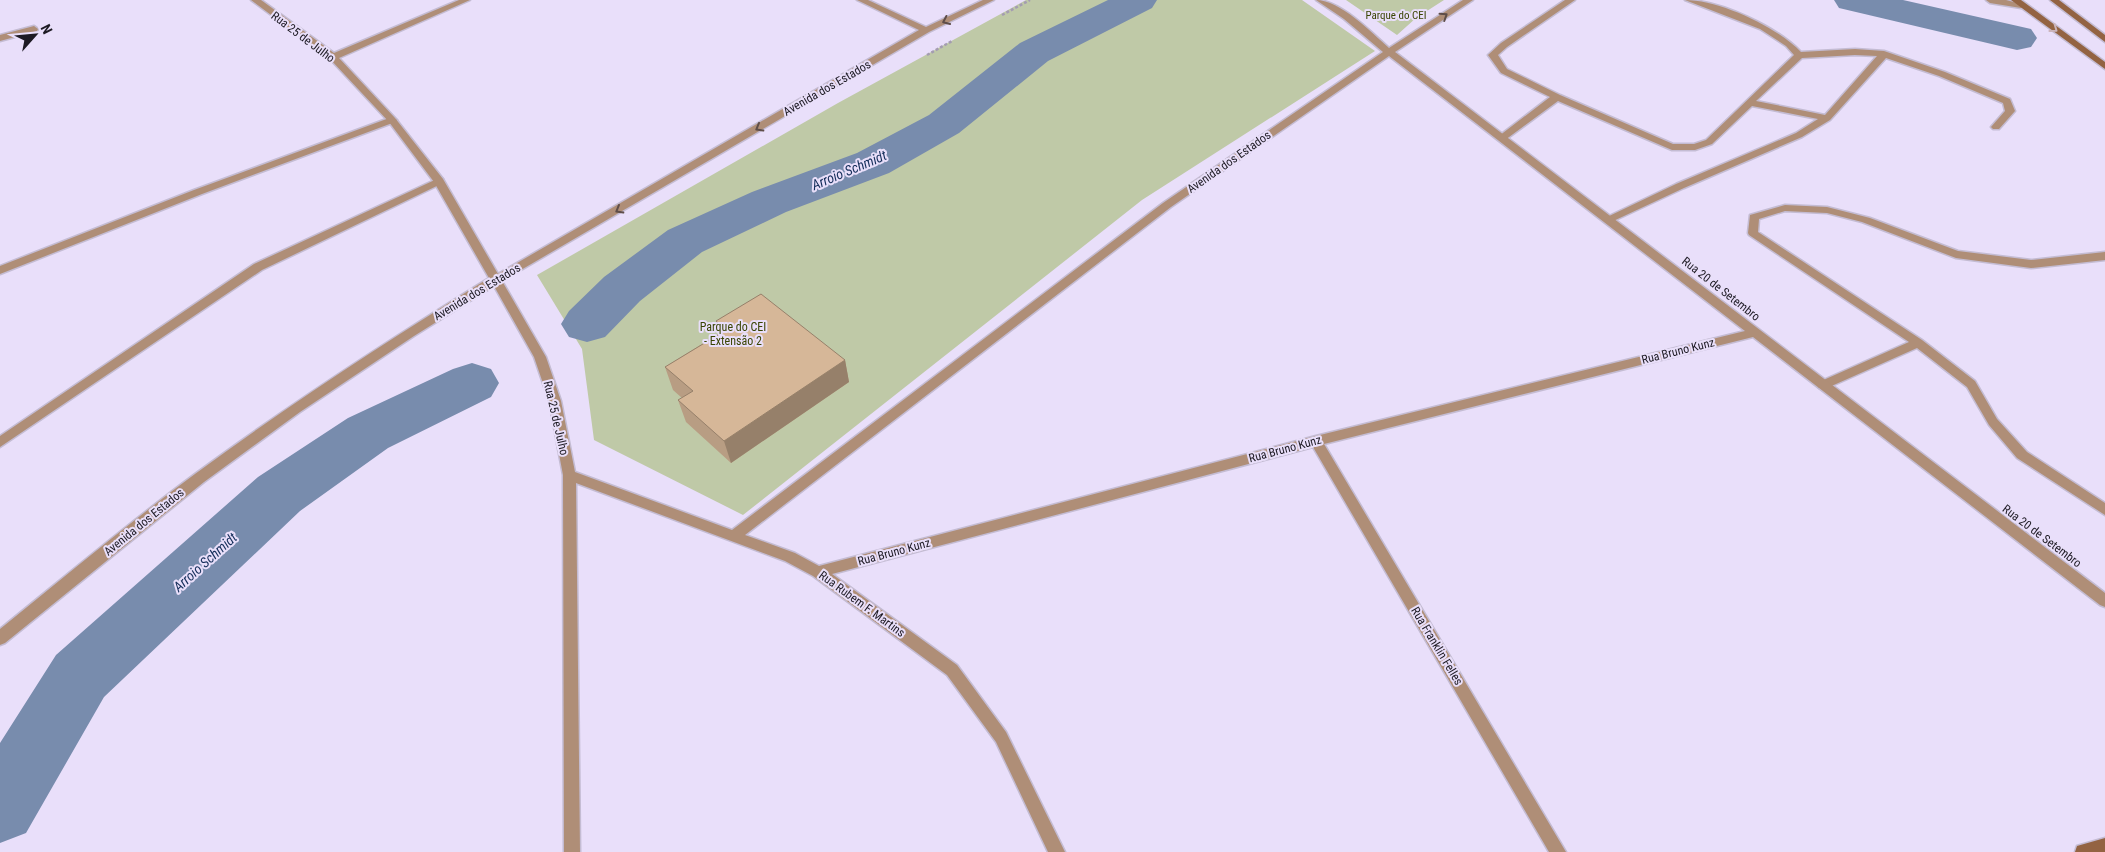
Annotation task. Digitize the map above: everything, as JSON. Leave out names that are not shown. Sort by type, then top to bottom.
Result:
[{"type":"main road","points":[[2054,0],[2105,39]]},
{"type":"main road","points":[[2018,2],[2105,66]]},
{"type":"main road","points":[[2083,852],[2105,846]]},
{"type":"street","name":"Rua 25 de Julho","points":[[255,0],[333,57],[392,120],[439,181],[540,356],[555,402],[569,474],[572,852]]},
{"type":"street","points":[[333,57],[466,0]]},
{"type":"street","points":[[861,0],[926,30]]},
{"type":"street","name":"Avenida dos Estados","points":[[0,639],[199,478],[410,332],[495,280],[926,30],[990,0]]},
{"type":"street","name":"Rua 20 de Setembro","points":[[1320,0],[1347,17],[1389,52],[2105,601]]},
{"type":"street","name":"Avenida dos Estados","points":[[735,536],[1167,205],[1389,52],[1469,0]]},
{"type":"street","points":[[1571,0],[1493,54],[1504,71],[1556,97],[1672,147],[1695,147],[1709,142],[1799,54],[1855,52],[1884,54],[1942,74],[2007,101],[2010,111],[1996,127]]},
{"type":"street","points":[[1689,0],[1773,31],[1792,45],[1799,54]]},
{"type":"street","points":[[1990,0],[2018,2]]},
{"type":"street","points":[[0,38],[34,29]]},
{"type":"street","points":[[2092,30],[2105,35]]},
{"type":"street","points":[[1609,220],[1680,186],[1799,135],[1827,118],[1884,54]]},
{"type":"street","points":[[1502,138],[1556,97]]},
{"type":"street","points":[[1750,103],[1827,118]]},
{"type":"street","points":[[0,270],[198,192],[392,120]]},
{"type":"street","points":[[0,442],[258,267],[439,181]]},
{"type":"street","points":[[2105,256],[2031,264],[1956,254],[1866,220],[1828,210],[1785,208],[1754,216],[1753,233],[1918,343],[1971,384],[1993,422],[2022,456],[2105,510]]},
{"type":"street","name":"Rua Bruno Kunz","points":[[818,572],[1316,441],[1754,333]]},
{"type":"street","points":[[1823,385],[1918,343]]},
{"type":"street","name":"Rua Franklin Felles","points":[[1316,441],[1558,852]]},
{"type":"street","name":"Rua Rubem F. Martins","points":[[569,474],[790,557],[818,572],[952,670],[1001,737],[1057,852]]},
{"type":"green space","name":"Parque do CEI - Extensão 2","points":[[1026,0],[1302,0],[1375,51],[1142,200],[743,515],[594,440],[582,349],[537,275],[838,103]]},
{"type":"green space","name":"Parque do CEI","points":[[1346,0],[1444,0],[1416,18],[1397,35]]},
{"type":"building","points":[[761,294],[845,360],[724,441],[678,400],[693,391],[665,367],[726,330],[716,321]]},
{"type":"waterway","name":"Arroio Schmidt","points":[[587,324],[622,289],[685,241],[769,202],[873,163],[944,124],[1034,52],[1138,0]]},
{"type":"waterway","points":[[1853,0],[2017,38]]},
{"type":"waterway","name":"Arroio Schmidt","points":[[0,808],[80,676],[279,494],[368,433],[472,383]]}]
